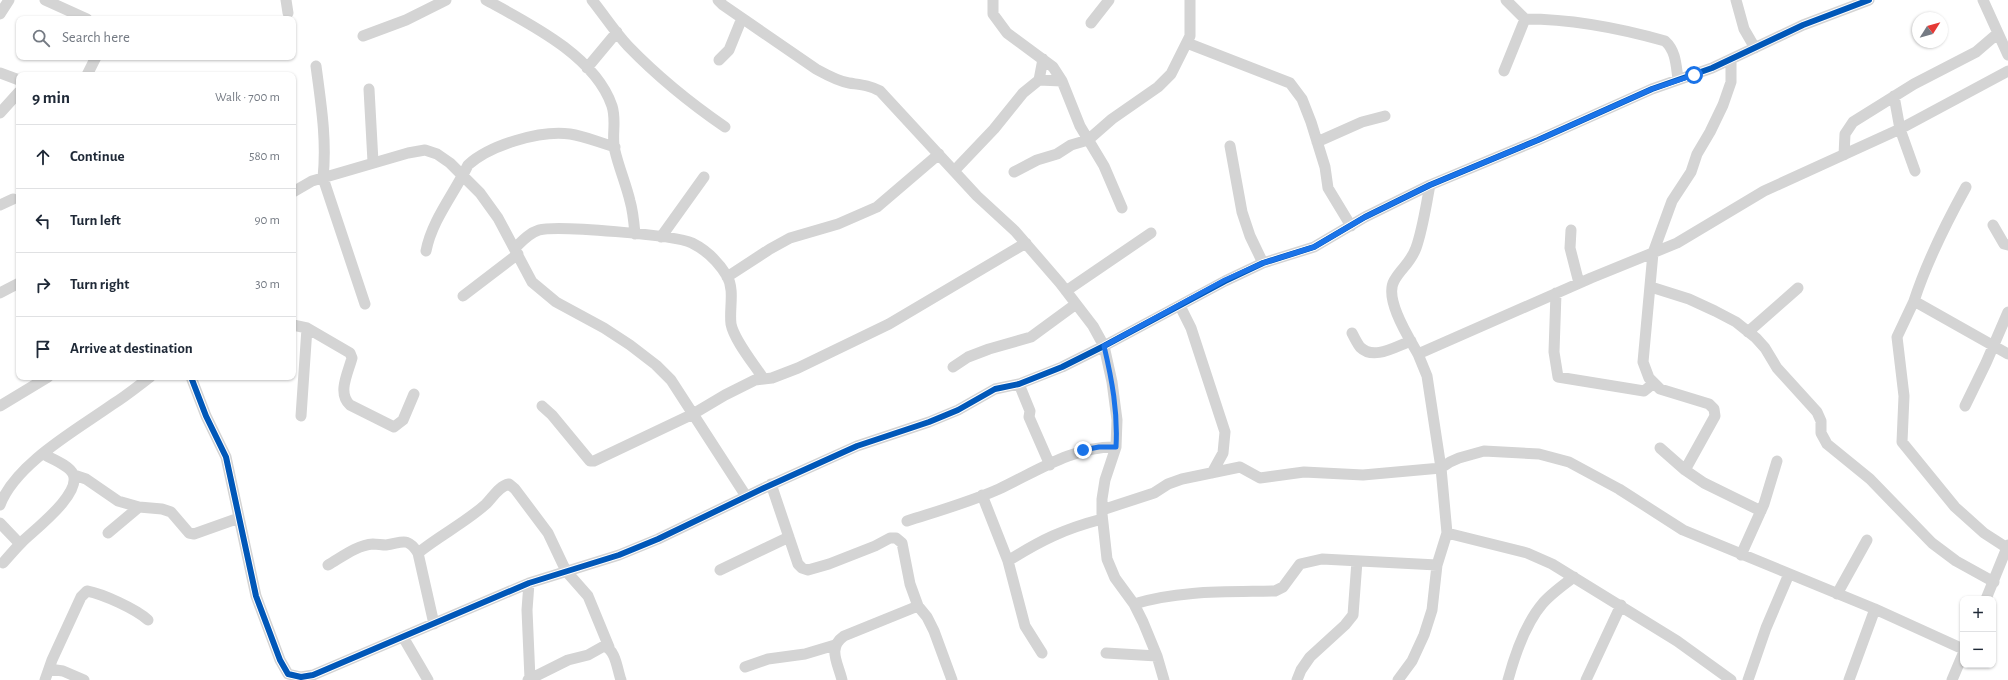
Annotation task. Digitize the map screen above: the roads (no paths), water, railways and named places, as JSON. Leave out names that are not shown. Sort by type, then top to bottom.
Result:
[{"type":"street","points":[[0,14],[9,0]]},
{"type":"street","points":[[45,0],[80,16]]},
{"type":"street","points":[[286,0],[288,13]]},
{"type":"street","points":[[363,36],[406,20],[446,0]]},
{"type":"street","points":[[486,0],[551,38],[587,68],[601,86],[612,106],[616,123],[613,134],[614,147],[631,203],[635,234]]},
{"type":"street","points":[[592,0],[617,32],[657,75],[697,108],[725,127]]},
{"type":"street","points":[[718,0],[816,69],[832,78],[849,83],[867,84],[880,91],[977,196],[1026,243],[1093,326],[1104,346],[1118,420],[1116,447],[1105,480],[1102,514],[1107,559],[1115,578],[1134,604],[1157,656],[1164,680]]},
{"type":"street","points":[[993,0],[993,14],[1007,33],[1053,67],[1062,81],[1080,126],[1104,166],[1122,208]]},
{"type":"street","points":[[1091,23],[1109,0]]},
{"type":"street","points":[[1014,172],[1037,160],[1057,154],[1071,145],[1088,140],[1112,119],[1158,87],[1171,74],[1190,36],[1190,0]]},
{"type":"street","points":[[1506,0],[1525,19],[1557,19],[1592,23],[1665,41],[1671,46],[1674,53],[1678,79]]},
{"type":"street","points":[[1736,0],[1744,29],[1754,48]]},
{"type":"street","points":[[192,380],[206,416],[226,457],[256,596],[286,677],[325,676],[403,637],[529,583],[619,555],[658,539],[771,484],[857,446],[929,422],[958,410],[995,389],[1019,384],[1062,367],[1180,306],[1225,280],[1263,263],[1314,247],[1430,185],[1538,140],[1652,89],[1678,79],[1694,75],[1851,4],[1869,0]]},
{"type":"street","points":[[1982,0],[2008,55]]},
{"type":"street","points":[[719,60],[729,50],[742,18]]},
{"type":"street","points":[[1504,71],[1525,19]]},
{"type":"street","points":[[587,68],[617,32]]},
{"type":"street","points":[[1844,155],[1845,134],[1853,122],[1936,72],[1976,52],[1997,34]]},
{"type":"street","points":[[1187,43],[1290,83],[1302,99],[1325,167],[1328,188],[1351,226]]},
{"type":"street","points":[[954,171],[994,129],[1024,93],[1039,80],[1043,59]]},
{"type":"street","points":[[1685,470],[1716,416],[1714,409],[1709,404],[1660,389],[1649,378],[1643,362],[1653,253],[1672,201],[1691,172],[1697,154],[1710,132],[1723,104],[1731,82],[1731,59]]},
{"type":"street","points":[[88,72],[94,60]]},
{"type":"street","points":[[316,66],[324,128],[325,157],[323,178],[365,304]]},
{"type":"street","points":[[1418,354],[1579,283],[1677,243],[1764,191],[1900,129],[2008,71]]},
{"type":"street","points":[[0,73],[16,79]]},
{"type":"street","points":[[1039,80],[1062,81]]},
{"type":"street","points":[[369,89],[373,162]]},
{"type":"street","points":[[0,114],[16,95]]},
{"type":"street","points":[[1894,96],[1900,129],[1915,171]]},
{"type":"street","points":[[1317,142],[1362,122],[1386,116]]},
{"type":"street","points":[[426,251],[429,238],[437,220],[468,165],[485,154],[514,142],[538,135],[571,134],[614,147]]},
{"type":"street","points":[[1230,146],[1242,212],[1250,236],[1263,263]]},
{"type":"street","points":[[296,191],[323,178],[373,162],[425,150],[437,154],[480,193],[498,218],[532,282],[545,294],[581,317],[604,328],[656,365],[671,380],[746,496]]},
{"type":"street","points":[[727,277],[790,238],[838,224],[877,207],[939,154]]},
{"type":"street","points":[[661,237],[704,177]]},
{"type":"street","points":[[1398,680],[1412,661],[1424,635],[1432,610],[1437,565],[1447,533],[1441,468],[1427,376],[1397,312],[1391,295],[1393,282],[1399,273],[1409,263],[1416,247],[1430,185]]},
{"type":"street","points":[[1966,187],[1941,232],[1924,270],[1914,301],[1897,337],[1904,396],[1902,442],[1955,507],[1984,533],[2007,547],[1987,596]]},
{"type":"street","points":[[0,205],[13,199]]},
{"type":"street","points":[[1993,225],[2004,244],[2008,245]]},
{"type":"street","points":[[463,296],[516,251],[529,234],[540,230],[561,229],[678,238],[697,246],[706,252],[727,277],[731,289],[731,325],[736,336],[764,378]]},
{"type":"street","points":[[1572,230],[1570,248],[1579,283]]},
{"type":"street","points":[[1066,291],[1151,233]]},
{"type":"street","points":[[542,406],[552,415],[590,461],[594,461],[693,414],[725,395],[755,380],[772,378],[798,368],[888,324],[1026,243]]},
{"type":"street","points":[[0,293],[16,285]]},
{"type":"street","points":[[1651,287],[1689,299],[1715,310],[1748,332],[1765,348],[1777,368],[1817,412],[1821,421],[1821,433],[1827,444],[1870,478],[1932,543],[1956,561],[1994,582]]},
{"type":"street","points":[[1748,332],[1798,288]]},
{"type":"street","points":[[1556,293],[1554,352],[1558,377],[1644,391],[1654,383]]},
{"type":"street","points":[[1914,301],[2008,354]]},
{"type":"street","points":[[953,367],[968,357],[1030,337],[1076,304]]},
{"type":"street","points":[[1180,306],[1191,328],[1206,377],[1222,418],[1225,432],[1222,454],[1212,473]]},
{"type":"street","points":[[1965,406],[2008,312]]},
{"type":"street","points":[[296,326],[307,328],[350,353],[352,358],[343,394],[345,400],[350,405],[394,427],[403,420],[414,394]]},
{"type":"street","points":[[301,416],[307,328]]},
{"type":"street","points":[[1352,333],[1360,347],[1369,353],[1381,353],[1411,341]]},
{"type":"street","points":[[0,406],[43,380]]},
{"type":"street","points":[[0,505],[10,487],[26,468],[75,429],[112,405],[146,380]]},
{"type":"street","points":[[1019,384],[1030,411],[1029,417],[1050,465]]},
{"type":"street","points":[[907,521],[982,495],[1083,450],[1099,447],[1116,447]]},
{"type":"street","points":[[1660,448],[1685,470],[1704,483],[1761,511]]},
{"type":"street","points":[[1008,560],[1049,536],[1154,493],[1168,484],[1182,479],[1232,468],[1240,467],[1260,478],[1304,472],[1363,475],[1441,468],[1459,458],[1484,452],[1539,454],[1569,462],[1625,492],[1683,530],[1875,609],[1960,649]]},
{"type":"street","points":[[43,454],[63,465],[74,475],[86,478],[112,498],[139,507],[162,509],[171,512],[189,534],[200,532],[238,518]]},
{"type":"street","points":[[1222,454],[1232,468]]},
{"type":"street","points":[[1741,555],[1761,511],[1777,460]]},
{"type":"street","points":[[3,563],[20,544],[65,500],[74,482],[74,475]]},
{"type":"street","points":[[418,553],[444,533],[459,526],[487,503],[504,485],[509,484],[515,489],[548,533],[566,571],[588,596],[612,652],[621,680]]},
{"type":"street","points":[[771,484],[798,564],[802,568],[808,570],[829,564],[875,546],[890,538],[896,538],[902,543],[910,584],[918,606],[934,631],[952,680]]},
{"type":"street","points":[[982,495],[1008,560],[1025,626],[1042,653]]},
{"type":"street","points":[[108,533],[139,507]]},
{"type":"street","points":[[0,523],[20,544]]},
{"type":"street","points":[[1447,533],[1526,553],[1574,577],[1677,641],[1731,680]]},
{"type":"street","points":[[720,570],[789,537]]},
{"type":"street","points":[[1837,594],[1867,540]]},
{"type":"street","points":[[328,565],[351,551],[372,544],[384,545],[407,542],[412,545],[418,553],[434,624]]},
{"type":"street","points":[[1134,604],[1153,598],[1200,593],[1275,591],[1283,587],[1300,564],[1322,559],[1437,565]]},
{"type":"street","points":[[1297,680],[1301,670],[1310,657],[1345,625],[1353,615],[1357,560]]},
{"type":"street","points":[[1748,680],[1766,628],[1789,574]]},
{"type":"street","points":[[1508,680],[1524,634],[1535,614],[1553,593],[1574,577]]},
{"type":"street","points":[[529,583],[527,610],[534,678],[568,660],[588,655],[604,646],[609,647]]},
{"type":"street","points":[[45,680],[81,597],[87,591],[108,597],[141,614],[148,620]]},
{"type":"street","points":[[1586,680],[1620,605]]},
{"type":"street","points":[[745,667],[768,659],[806,654],[835,645],[844,636],[918,606]]},
{"type":"street","points":[[1849,680],[1875,609]]},
{"type":"street","points":[[403,637],[428,680]]},
{"type":"street","points":[[835,645],[835,653],[842,680]]},
{"type":"street","points":[[1106,653],[1157,656]]},
{"type":"street","points":[[1952,680],[1960,661]]},
{"type":"street","points":[[49,669],[64,672],[84,680]]}]
